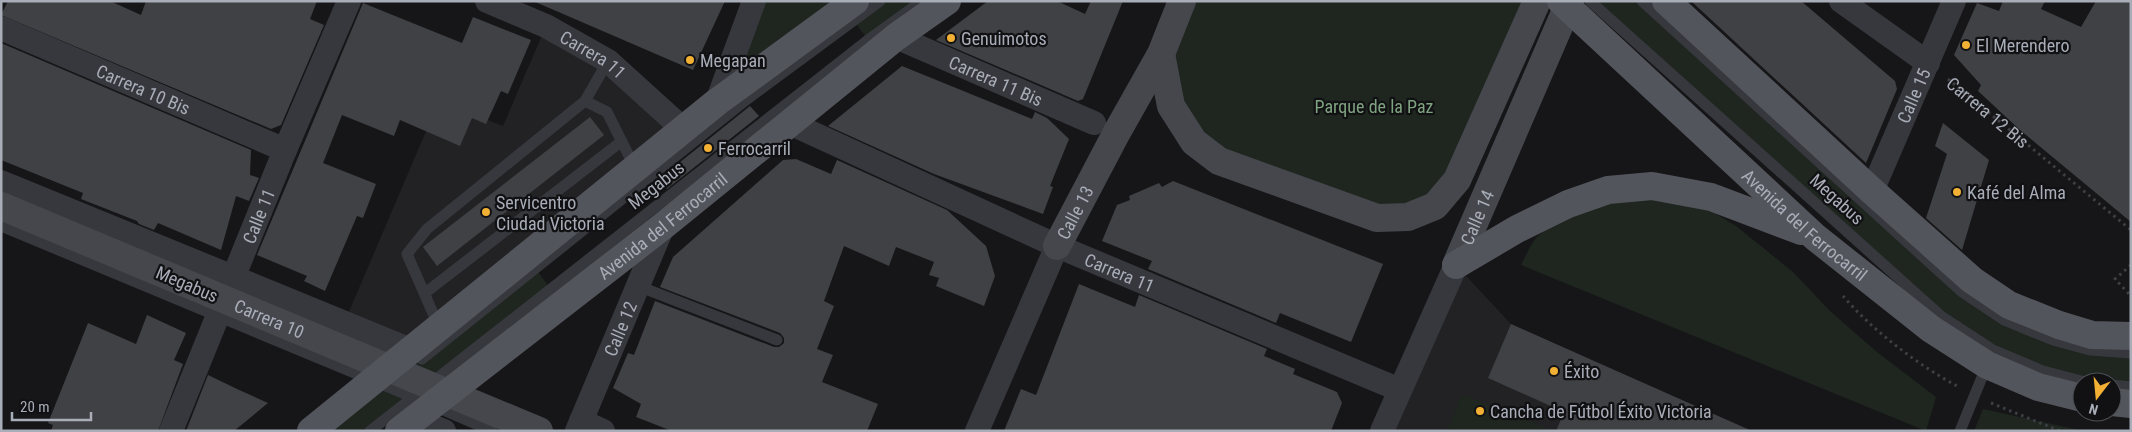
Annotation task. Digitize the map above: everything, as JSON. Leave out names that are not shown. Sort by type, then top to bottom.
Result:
[{"type":"main road","points":[[312,431],[682,129],[855,1]]},
{"type":"main road","name":"Avenida del Ferrocarril","points":[[407,425],[663,226],[896,37],[947,1]]},
{"type":"main road","name":"Calle 13","points":[[1057,246],[1117,132],[1161,54],[1182,1]]},
{"type":"main road","name":"Calle 14","points":[[1161,54],[1171,106],[1194,142],[1219,162],[1377,218],[1408,218],[1435,206],[1456,180],[1537,1]]},
{"type":"main road","name":"Avenida del Ferrocarril","points":[[1561,1],[1815,237],[1932,328],[1987,365],[2038,387],[2072,396]]},
{"type":"main road","name":"Calle 14","points":[[1456,265],[1570,1]]},
{"type":"main road","points":[[1666,1],[1872,191],[1972,280],[2010,304],[2059,325],[2092,335],[2131,336]]},
{"type":"main road","points":[[1456,265],[1517,229],[1568,204],[1608,190],[1652,186],[1711,197],[1815,237]]},
{"type":"main road","name":"Carrera 10","points":[[1,206],[36,230],[539,431]]},
{"type":"street","name":"Calle 11","points":[[171,431],[285,150],[349,1]]},
{"type":"street","name":"Carrera 11","points":[[487,1],[546,26],[608,61],[682,129]]},
{"type":"street","points":[[717,102],[754,1]]},
{"type":"street","points":[[1841,1],[1928,63]]},
{"type":"street","name":"Calle 15","points":[[1872,191],[1954,1]]},
{"type":"street","name":"Carrera 10 Bis","points":[[1,28],[285,150]]},
{"type":"street","name":"Carrera 11 Bis","points":[[896,37],[1094,123]]},
{"type":"street","name":"Carrera 11","points":[[790,123],[1057,246],[1400,390]]},
{"type":"street","name":"Carrera 10","points":[[1,182],[411,350]]},
{"type":"street","name":"Calle 12","points":[[579,426],[663,226]]},
{"type":"street","name":"Calle 13","points":[[977,431],[1057,246]]},
{"type":"street","name":"Calle 14","points":[[1382,431],[1456,265]]},
{"type":"street","points":[[407,425],[444,431]]},
{"type":"street","points":[[579,426],[603,431]]},
{"type":"lane","name":"Megabus","points":[[377,394],[746,100],[880,1]]},
{"type":"lane","name":"Megabus","points":[[370,431],[868,40],[922,1]]},
{"type":"lane","name":"Megabus","points":[[1590,1],[1941,316],[1993,350],[2043,371],[2072,379]]},
{"type":"lane","name":"Megabus","points":[[1642,1],[1962,292],[2004,320],[2053,340],[2090,350],[2131,353]]},
{"type":"lane","points":[[439,327],[408,254],[427,229],[585,101],[608,61]]},
{"type":"lane","points":[[585,101],[607,112],[635,168]]},
{"type":"lane","points":[[425,293],[622,141]]},
{"type":"lane","name":"Megabus","points":[[1,226],[36,230],[492,431]]},
{"type":"lane","points":[[638,286],[777,340]]},
{"type":"lane","points":[[1960,431],[1987,365]]},
{"type":"path","name":"Carrera 12 Bis","points":[[1928,63],[2131,230]]},
{"type":"path","points":[[2131,265],[2115,279],[2131,296]]},
{"type":"shaded area","name":"Servicentro Ciudad Victoria","points":[[546,26],[683,129],[411,350],[345,321],[439,101],[503,126]]},
{"type":"shaded area","points":[[1456,265],[1511,324],[1752,431],[1382,431]]},
{"type":"green space","points":[[754,1],[855,1],[717,102]]},
{"type":"green space","points":[[880,1],[922,1],[868,40],[854,21]]},
{"type":"green space","name":"Parque de la Paz","points":[[1182,1],[1536,1],[1457,180],[1408,217],[1194,142],[1161,54]]},
{"type":"green space","points":[[1590,1],[1642,1],[1962,292],[2131,353],[2131,387],[2122,385],[2122,372],[2072,372],[2072,379],[2043,371],[1941,316]]},
{"type":"green space","points":[[1648,195],[1711,211],[1736,226],[1793,272],[1830,311],[1877,352],[1936,397],[1926,431],[1521,265],[1536,238],[1563,219],[1591,209]]},
{"type":"green space","points":[[535,268],[551,289],[370,431],[332,431]]},
{"type":"green space","name":"Cancha de Fútbol Éxito Victoria","points":[[1462,394],[1547,428],[1546,431],[1447,431]]},
{"type":"green space","points":[[1983,409],[2084,431],[1974,431]]},
{"type":"building","points":[[8,1],[110,1],[141,15],[146,1],[317,1],[310,19],[324,25],[281,125],[271,129],[1,15]]},
{"type":"building","points":[[533,1],[725,1],[693,70]]},
{"type":"building","points":[[988,1],[1057,1],[1085,14],[1091,1],[1123,1],[1083,99],[1078,101],[936,40]]},
{"type":"building","points":[[1691,1],[1801,1],[1895,81],[1897,89],[1866,163]]},
{"type":"building","points":[[2003,1],[2045,1],[2041,9],[2081,27],[2096,1],[2131,1],[2131,222],[2020,130],[1978,91],[1981,85],[1954,55],[1977,3],[1999,11]]},
{"type":"building","points":[[363,3],[462,43],[473,17],[531,40],[508,94],[501,91],[486,124],[472,118],[460,146],[400,120],[394,136],[342,115],[323,163],[376,184],[363,218],[357,216],[325,291],[304,281],[307,276],[257,255]]},
{"type":"building","points":[[1,43],[251,150],[250,175],[259,178],[249,201],[236,196],[221,250],[158,223],[154,230],[139,224],[137,221],[81,199],[83,193],[1,160]]},
{"type":"building","points":[[902,66],[1032,119],[1035,112],[1047,118],[1069,139],[1050,186],[1053,187],[1043,214],[934,174],[828,126]]},
{"type":"building","points":[[750,106],[759,116],[667,189],[659,179]]},
{"type":"building","points":[[590,117],[604,135],[437,266],[423,247]]},
{"type":"building","name":"Kafé del Alma","points":[[1943,123],[1989,160],[1962,250],[1926,218],[1947,154],[1935,146]]},
{"type":"building","points":[[796,159],[831,174],[837,160],[947,210],[986,246],[995,276],[984,306],[936,286],[939,278],[929,275],[934,262],[896,247],[889,266],[844,246],[824,301],[834,306],[817,349],[833,355],[822,382],[878,404],[867,431],[672,431],[636,417],[641,404],[613,388],[628,353],[634,355],[655,301],[774,347],[779,347],[784,343],[784,338],[780,333],[660,287],[673,257],[783,160]]},
{"type":"building","points":[[1173,181],[1383,264],[1351,342],[1280,313],[1276,323],[1148,269],[1152,261],[1102,241],[1117,205],[1130,200],[1129,196],[1159,183],[1162,187]]},
{"type":"building","points":[[1079,284],[1135,307],[1139,295],[1267,349],[1264,356],[1295,369],[1293,374],[1337,392],[1342,403],[1331,431],[1004,431],[1021,389],[1036,395]]},
{"type":"building","points":[[147,315],[186,333],[174,360],[183,364],[158,431],[51,431],[53,425],[48,423],[88,323],[136,344]]},
{"type":"building","name":"Éxito","points":[[1511,324],[1752,431],[1556,431],[1564,412],[1488,378]]},
{"type":"building","points":[[208,375],[268,403],[234,431],[186,431]]},
{"type":"place","name":"Genuimotos","points":[[951,38]]},
{"type":"place","name":"El Merendero","points":[[1966,45]]},
{"type":"place","name":"Megapan","points":[[690,60]]},
{"type":"place","name":"Ferrocarril","points":[[708,148]]},
{"type":"place","name":"Kafé del Alma","points":[[1957,192]]},
{"type":"place","name":"Servicentro Ciudad Victoria","points":[[486,212]]},
{"type":"place","name":"Éxito","points":[[1554,371]]},
{"type":"place","name":"Cancha de Fútbol Éxito Victoria","points":[[1480,411]]}]
